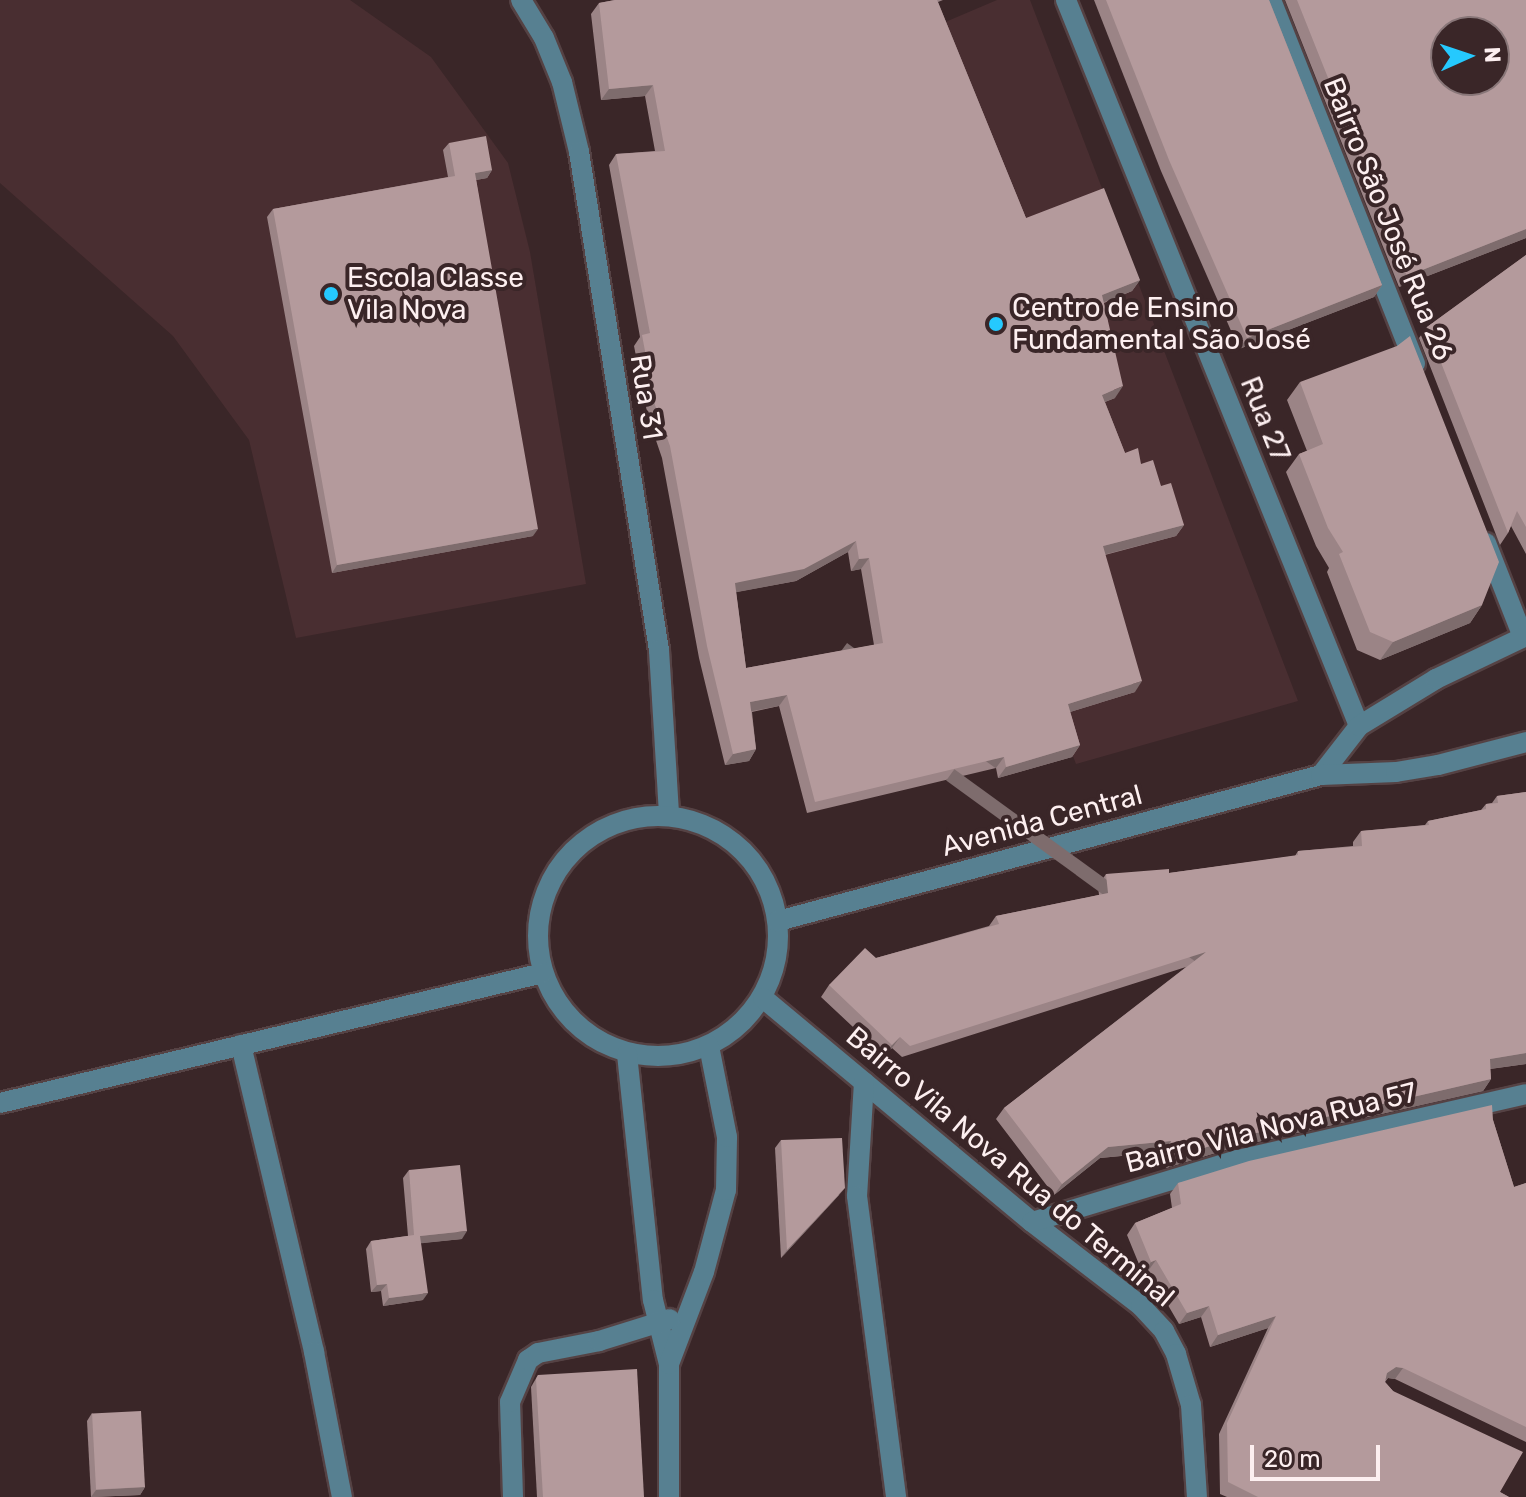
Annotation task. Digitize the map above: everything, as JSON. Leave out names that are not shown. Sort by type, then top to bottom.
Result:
[{"type":"street","name":"Rua 31","points":[[521,0],[544,38],[562,82],[579,152],[655,618],[669,815]]},
{"type":"street","name":"Rua 27","points":[[1066,0],[1359,726]]},
{"type":"street","name":"Bairro São José Rua 26","points":[[1271,0],[1424,385]]},
{"type":"street","points":[[1321,775],[1359,726],[1436,679],[1525,636],[1476,518]]},
{"type":"street","name":"Avenida Central","points":[[778,921],[1321,775],[1396,772],[1438,765],[1526,742]]},
{"type":"street","points":[[669,815],[708,825],[742,849],[766,882],[778,921],[776,961],[763,998],[740,1026],[709,1046],[668,1057],[627,1054],[574,1024],[543,973],[536,935],[542,898],[560,864],[581,842],[608,825],[637,816],[669,815]]},
{"type":"street","points":[[0,1103],[543,973]]},
{"type":"street","name":"Bairro Vila Nova Rua do Terminal","points":[[763,998],[1032,1222],[1141,1306],[1164,1331],[1185,1377],[1191,1405],[1197,1497]]},
{"type":"street","points":[[241,1045],[314,1352],[342,1497]]},
{"type":"street","points":[[669,1364],[704,1272],[726,1190],[727,1137],[709,1046]]},
{"type":"street","points":[[627,1054],[641,1208],[657,1321],[669,1364],[669,1497]]},
{"type":"street","points":[[864,1082],[857,1196],[896,1497]]},
{"type":"street","name":"Bairro Vila Nova Rua 57","points":[[1032,1222],[1238,1160],[1526,1094]]},
{"type":"street","points":[[513,1497],[510,1402],[524,1365],[538,1353],[599,1341],[657,1321],[686,1317]]},
{"type":"shaded area","name":"Escola Classe Vila Nova","points":[[0,0],[350,0],[431,57],[508,163],[530,252],[586,584],[296,638],[249,440],[173,336],[0,183]]},
{"type":"shaded area","name":"Centro de Ensino Fundamental São José","points":[[997,0],[1030,0],[1298,701],[1076,764],[1014,604],[757,102]]},
{"type":"building","points":[[615,0],[937,0],[1026,218],[1104,188],[1140,280],[1102,295],[1123,386],[1102,395],[1125,453],[1138,448],[1141,464],[1153,460],[1161,486],[1171,483],[1184,525],[1103,546],[1142,681],[1068,704],[1080,745],[1006,767],[1004,757],[815,802],[787,695],[750,702],[756,749],[733,754],[707,646],[670,446],[655,405],[642,335],[650,333],[616,154],[665,151],[653,85],[609,89],[599,3]],"holes":[[[856,541],[859,559],[869,558],[883,643],[746,668],[735,583],[804,569]]]},
{"type":"building","points":[[1106,0],[1269,0],[1382,285],[1247,338],[1169,160]]},
{"type":"building","points":[[1297,0],[1526,0],[1526,229],[1407,276]]},
{"type":"building","points":[[486,136],[492,170],[475,173],[538,529],[337,565],[273,209],[455,176],[449,143]]},
{"type":"building","points":[[1526,255],[1526,527],[1517,511],[1508,533],[1427,327]]},
{"type":"building","points":[[1410,336],[1499,562],[1482,605],[1393,642],[1370,632],[1339,554],[1343,552],[1328,528],[1299,454],[1323,444],[1300,382],[1397,346]]},
{"type":"building","points":[[1526,792],[1526,1053],[1490,1059],[1491,1079],[1243,1136],[1174,1157],[1171,1141],[1108,1147],[1062,1184],[1004,1108],[1206,952],[910,1046],[900,1037],[892,1045],[829,985],[865,948],[876,958],[999,924],[996,916],[1108,893],[1106,874],[1169,869],[1169,873],[1298,855],[1298,851],[1362,846],[1361,831],[1429,825],[1428,821],[1486,809],[1486,804],[1498,803],[1497,796]]},
{"type":"building","points":[[1492,1105],[1493,1120],[1514,1187],[1526,1183],[1526,1427],[1403,1368],[1396,1367],[1387,1373],[1385,1382],[1393,1391],[1523,1452],[1500,1492],[1509,1497],[1258,1497],[1228,1482],[1227,1423],[1276,1316],[1218,1335],[1209,1306],[1187,1313],[1156,1260],[1151,1262],[1135,1223],[1181,1204],[1178,1183],[1249,1161]]},
{"type":"building","points":[[842,1138],[845,1188],[787,1250],[781,1140]]},
{"type":"building","points":[[460,1165],[467,1231],[420,1236],[428,1293],[389,1298],[387,1284],[377,1285],[371,1241],[414,1235],[409,1170]]},
{"type":"building","points":[[637,1369],[644,1497],[543,1497],[538,1375]]},
{"type":"building","points":[[141,1411],[145,1487],[96,1489],[92,1414]]},
{"type":"place","name":"Escola Classe Vila Nova","points":[[331,294]]},
{"type":"place","name":"Centro de Ensino Fundamental São José","points":[[996,324]]}]
